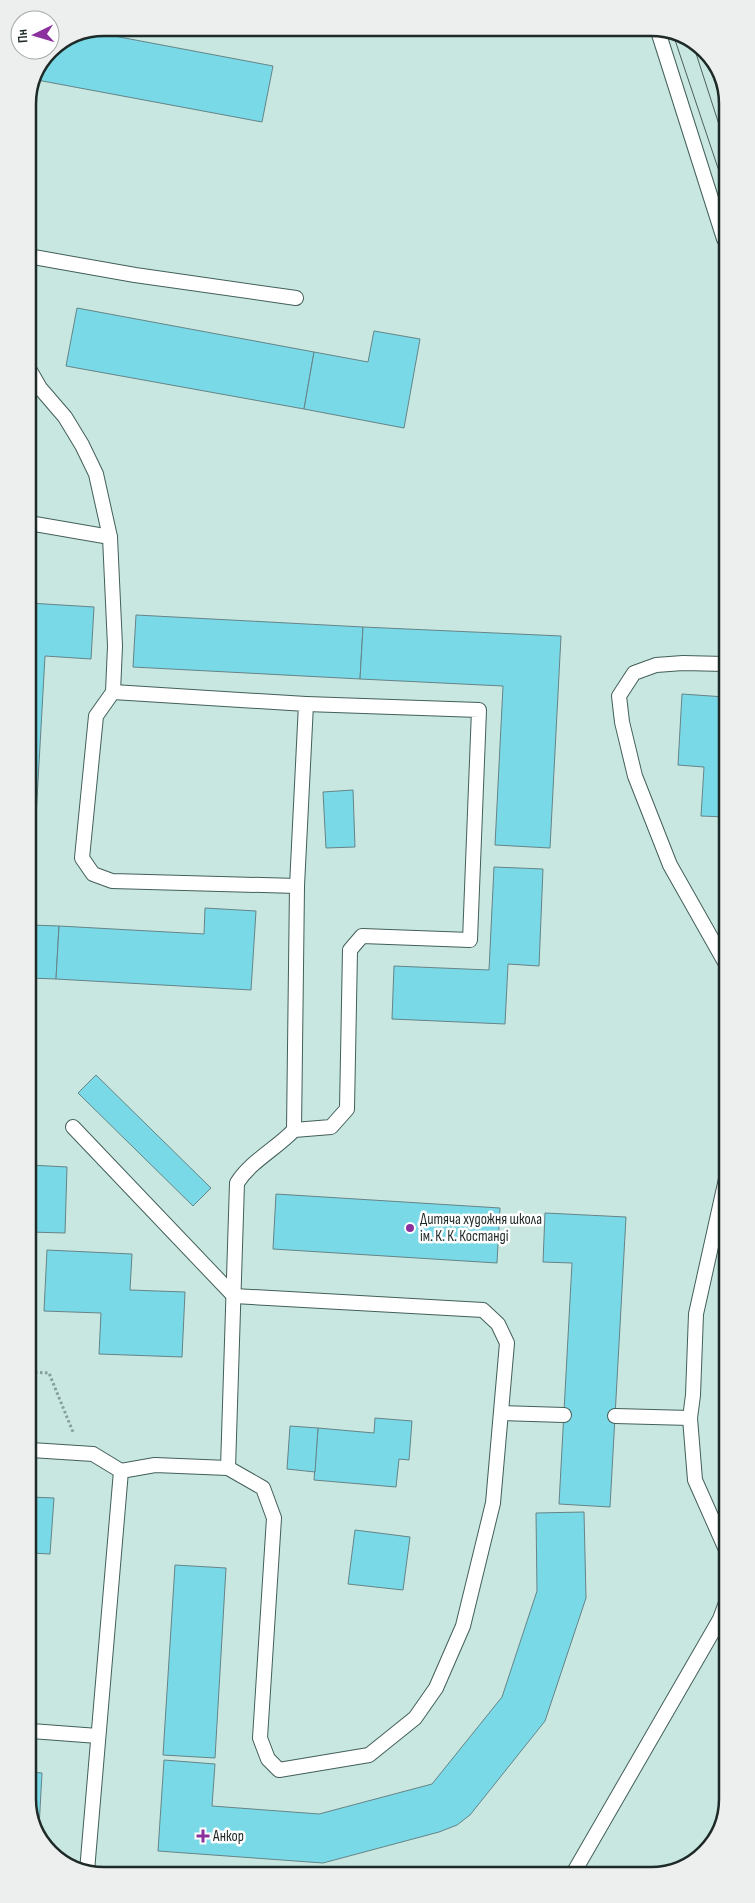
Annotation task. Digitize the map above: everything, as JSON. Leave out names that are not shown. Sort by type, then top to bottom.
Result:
[{"type":"lane","points":[[660,37],[719,223]]},
{"type":"lane","points":[[36,258],[134,276],[296,298]]},
{"type":"lane","points":[[36,381],[65,417],[82,445],[96,474],[110,537],[114,627],[113,692],[96,716],[82,858],[93,874],[112,881],[297,886]]},
{"type":"lane","points":[[36,524],[110,537]]},
{"type":"lane","points":[[719,664],[683,663],[656,665],[634,673],[619,696],[622,722],[635,776],[670,865],[719,952]]},
{"type":"lane","points":[[113,692],[306,704],[479,710],[470,940],[362,936],[350,950],[347,1109],[331,1128],[294,1130]]},
{"type":"lane","points":[[228,1468],[237,1183],[246,1169],[280,1146],[294,1130],[297,886],[306,704]]},
{"type":"lane","points":[[36,1450],[93,1454],[121,1470],[154,1465],[228,1468],[263,1488],[274,1518],[260,1738],[268,1759],[279,1770],[369,1755],[415,1718],[436,1688],[463,1626],[493,1503],[507,1343],[498,1324],[483,1310],[234,1296],[73,1127]]},
{"type":"lane","points":[[719,1210],[696,1314],[693,1396],[690,1418],[695,1480],[719,1534]]},
{"type":"lane","points":[[501,1413],[564,1415]]},
{"type":"lane","points":[[615,1416],[690,1418]]},
{"type":"lane","points":[[88,1864],[121,1470]]},
{"type":"lane","points":[[577,1867],[719,1621]]},
{"type":"lane","points":[[36,1731],[98,1736]]},
{"type":"path","points":[[36,1372],[49,1373],[82,1453]]},
{"type":"building","points":[[104,36],[114,36],[273,66],[262,122],[41,81],[50,63],[53,60],[60,60],[60,52],[70,45],[83,40]]},
{"type":"building","points":[[77,308],[314,352],[304,409],[66,366]]},
{"type":"building","points":[[374,331],[420,339],[404,428],[304,409],[314,352],[368,362]]},
{"type":"building","points":[[36,603],[94,607],[91,659],[45,656],[36,817]]},
{"type":"building","points":[[136,615],[363,627],[360,679],[133,667]]},
{"type":"building","points":[[363,627],[561,636],[550,848],[495,845],[503,686],[360,679]]},
{"type":"building","points":[[682,694],[719,697],[719,817],[701,816],[704,767],[678,765]]},
{"type":"building","points":[[353,790],[355,847],[326,848],[323,792]]},
{"type":"building","points":[[494,867],[543,869],[539,966],[508,964],[505,1024],[392,1019],[394,966],[489,970]]},
{"type":"building","points":[[205,908],[256,911],[251,990],[56,979],[59,926],[204,934]]},
{"type":"building","points":[[36,925],[59,926],[56,979],[36,978]]},
{"type":"building","points":[[96,1075],[211,1188],[193,1206],[78,1093]]},
{"type":"building","points":[[36,1165],[67,1167],[65,1233],[36,1232]]},
{"type":"building","points":[[276,1194],[500,1208],[497,1263],[273,1249]]},
{"type":"building","points":[[545,1213],[626,1217],[610,1507],[559,1504],[572,1263],[543,1262]]},
{"type":"building","points":[[47,1250],[132,1254],[130,1290],[185,1292],[182,1357],[99,1354],[101,1313],[44,1311]]},
{"type":"building","points":[[375,1418],[412,1421],[409,1460],[399,1459],[396,1487],[314,1480],[318,1428],[374,1433]]},
{"type":"building","points":[[290,1426],[318,1428],[315,1472],[287,1469]]},
{"type":"building","points":[[36,1497],[54,1498],[50,1554],[36,1553]]},
{"type":"building","points":[[584,1512],[586,1598],[545,1721],[470,1815],[457,1825],[439,1832],[323,1863],[158,1851],[164,1760],[215,1764],[212,1806],[319,1814],[432,1784],[502,1697],[537,1591],[536,1513]]},
{"type":"building","points":[[355,1530],[410,1537],[403,1590],[348,1584]]},
{"type":"building","points":[[175,1565],[226,1568],[215,1758],[163,1755]]},
{"type":"building","points":[[36,1772],[42,1773],[40,1818],[36,1799]]},
{"type":"tram line","points":[[675,41],[719,171]]},
{"type":"tram line","points":[[696,54],[719,125]]},
{"type":"place","name":"Дитяча художня школа ім. К. К. Костанді","points":[[410,1228]]},
{"type":"place","name":"Анкор","points":[[203,1836]]}]
